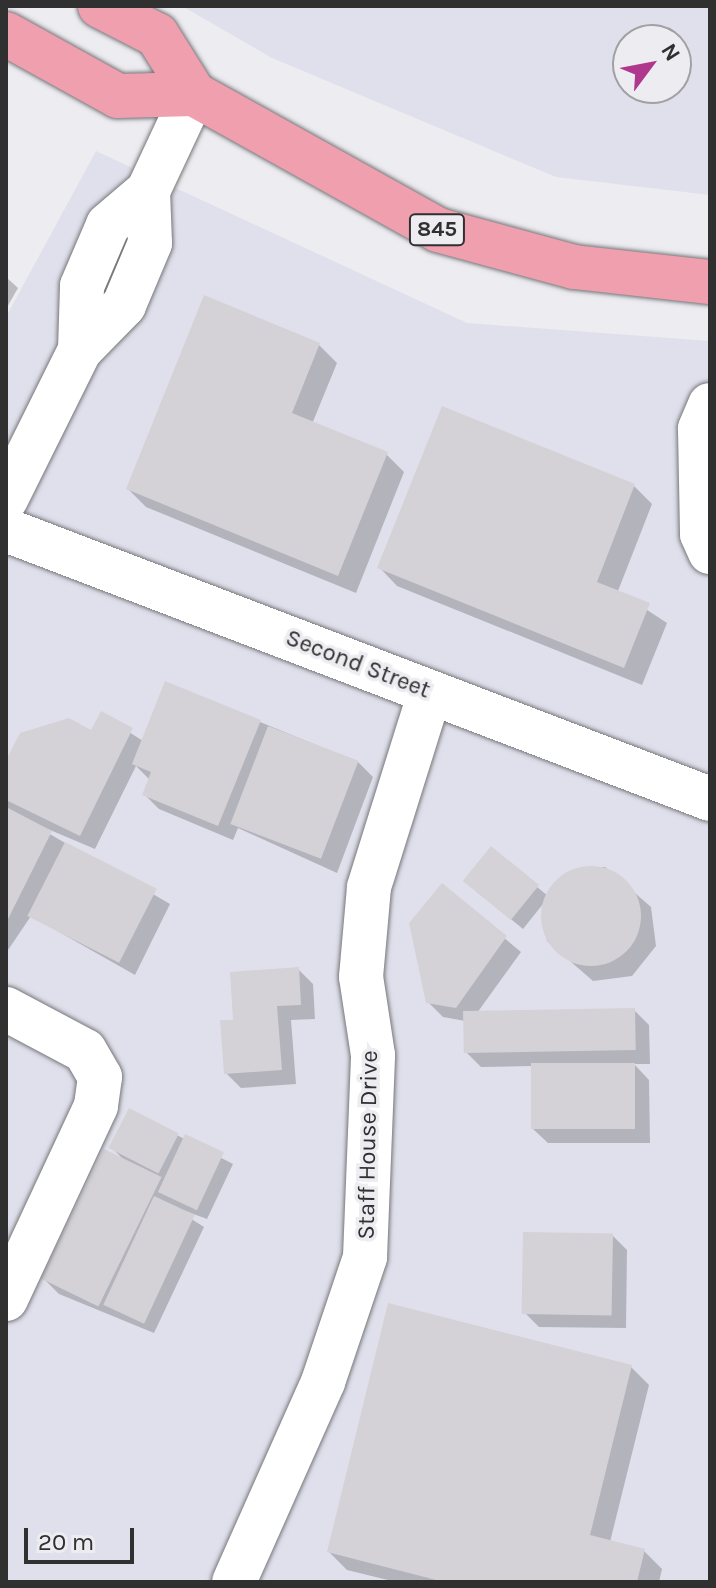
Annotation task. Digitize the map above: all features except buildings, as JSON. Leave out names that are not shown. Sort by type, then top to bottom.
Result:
[{"type":"main road","name":"845","points":[[100,6],[157,35],[194,95],[438,230],[574,267],[710,282]]},
{"type":"main road","name":"845","points":[[6,34],[118,96],[194,95]]},
{"type":"street","points":[[6,499],[80,350],[82,286],[108,225],[148,191],[194,95]]},
{"type":"street","points":[[710,405],[700,429],[702,534],[710,552]]},
{"type":"street","name":"Second Street","points":[[6,530],[710,799]]},
{"type":"street","name":"Staff House Drive","points":[[234,1582],[323,1382],[365,1257],[373,1055],[361,977],[369,887],[430,692]]},
{"type":"street","points":[[6,1009],[85,1051],[100,1077],[96,1106],[6,1299]]},
{"type":"shaded area","points":[[182,6],[710,6],[710,195],[556,177],[272,58]]},
{"type":"shaded area","points":[[96,151],[467,323],[710,341],[710,1582],[6,1582],[6,317]]}]
